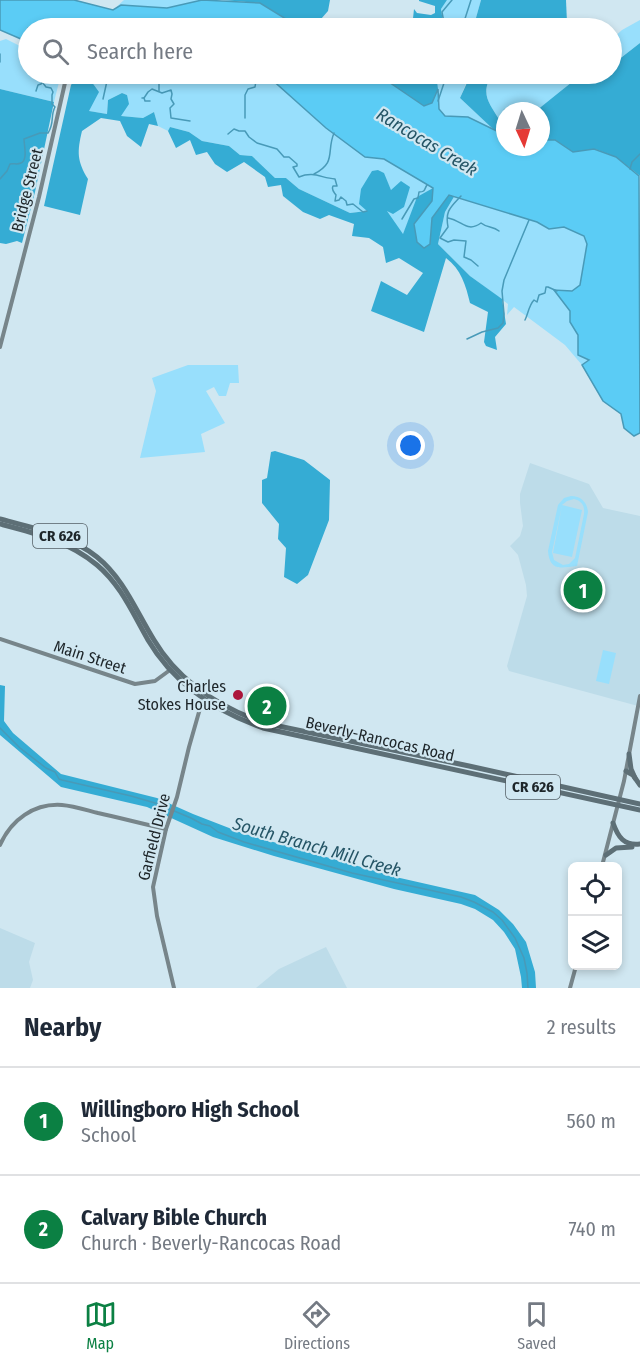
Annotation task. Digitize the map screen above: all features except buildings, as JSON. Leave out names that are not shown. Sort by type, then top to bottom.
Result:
[{"type":"main road","name":"CR 626","points":[[0,519],[50,532],[67,539],[97,557],[109,573]]},
{"type":"main road","name":"CR 626","points":[[0,524],[56,540],[109,573]]},
{"type":"main road","name":"Beverly-Rancocas Road","points":[[109,573],[170,670],[179,680],[204,696]]},
{"type":"main road","name":"Beverly-Rancocas Road","points":[[151,641],[186,680],[217,709],[263,728],[618,802],[639,809]]},
{"type":"main road","points":[[629,754],[631,769],[640,785]]},
{"type":"main road","points":[[626,771],[635,778]]},
{"type":"main road","points":[[613,824],[618,836],[624,842],[640,845]]},
{"type":"main road","points":[[606,855],[616,848],[640,845]]},
{"type":"street","name":"Bridge Street","points":[[0,347],[65,84]]},
{"type":"street","name":"Main Street","points":[[0,639],[135,684],[155,681],[170,670]]},
{"type":"street","name":"Garfield Drive","points":[[174,988],[153,895],[154,879],[204,696]]},
{"type":"street","points":[[604,862],[626,771],[640,696]]},
{"type":"street","points":[[0,845],[6,832],[16,821],[34,809],[50,805],[71,806],[166,829]]},
{"type":"street","points":[[570,988],[575,970]]},
{"type":"shaded area","points":[[124,0],[202,0],[167,8],[121,5],[113,10]]},
{"type":"shaded area","points":[[222,0],[330,0],[328,11],[322,18],[284,18],[260,3]]},
{"type":"shaded area","points":[[447,0],[481,0],[476,18],[442,18],[441,9]]},
{"type":"shaded area","points":[[447,0],[441,9],[442,18],[413,18],[414,9],[417,13],[431,15],[435,13],[435,6],[419,1]]},
{"type":"shaded area","points":[[481,0],[566,0],[567,18],[476,18]]},
{"type":"shaded area","points":[[640,20],[640,43],[622,57],[622,30]]},
{"type":"shaded area","points":[[6,39],[18,45],[18,84],[58,84],[54,102],[0,89],[0,41]]},
{"type":"shaded area","points":[[640,43],[640,176],[616,157],[595,149],[573,152],[555,140],[550,140],[550,102],[547,102],[570,84],[622,84],[622,57]]},
{"type":"shaded area","points":[[82,84],[277,84],[326,128],[365,157],[384,159],[433,188],[417,198],[403,235],[388,214],[391,190],[383,173],[378,170],[368,211],[350,213],[299,189],[286,178],[275,178],[252,156],[240,155],[229,146],[202,141],[189,132],[170,127],[168,131],[158,126],[154,112],[143,118],[120,116],[127,95],[122,93],[108,100],[107,114],[88,111]]},
{"type":"shaded area","points":[[93,84],[99,92],[89,111],[107,114],[108,100],[122,93],[127,95],[129,104],[121,116],[143,118],[154,112],[158,126],[149,124],[141,147],[127,136],[120,121],[101,118],[82,131],[79,156],[88,179],[80,215],[44,206],[71,85]]},
{"type":"shaded area","points":[[392,84],[437,84],[438,89],[432,103],[424,106]]},
{"type":"shaded area","points":[[437,84],[466,84],[460,98],[494,130],[468,117],[445,116],[439,109]]},
{"type":"shaded area","points":[[466,84],[488,84],[487,98],[496,114],[496,131],[460,98]]},
{"type":"shaded area","points":[[488,84],[569,84],[548,102],[496,102],[496,114],[486,93]]},
{"type":"shaded area","points":[[0,89],[54,102],[22,243],[17,241],[0,243]]},
{"type":"shaded area","points":[[170,127],[189,132],[202,141],[229,146],[240,155],[252,156],[275,178],[286,178],[299,189],[350,213],[367,211],[359,204],[361,189],[372,171],[378,170],[384,173],[391,190],[401,181],[410,187],[404,207],[393,214],[387,211],[403,234],[417,197],[433,188],[433,201],[414,224],[430,244],[432,218],[449,195],[455,195],[445,212],[438,244],[470,276],[502,299],[506,324],[495,337],[497,350],[486,346],[484,342],[488,312],[470,303],[465,284],[446,258],[424,332],[371,311],[381,281],[407,295],[423,273],[399,258],[386,263],[383,247],[369,238],[352,236],[354,224],[329,215],[320,219],[303,212],[283,196],[281,185],[268,187],[265,177],[244,162],[227,172],[215,164],[207,152],[196,155],[190,140],[176,148],[168,131]]},
{"type":"shaded area","points":[[455,195],[537,222],[549,229],[564,227],[584,236],[587,244],[580,285],[572,291],[555,291],[570,311],[570,322],[578,335],[578,355],[589,360],[582,365],[565,345],[514,307],[507,315],[508,304],[470,276],[438,244],[445,212]]},
{"type":"shaded area","points":[[188,365],[238,365],[239,383],[230,383],[226,396],[219,396],[214,387],[206,391],[225,423],[201,434],[205,452],[140,458],[156,391],[152,378]]},
{"type":"shaded area","points":[[275,451],[304,460],[330,480],[329,520],[308,575],[297,584],[284,577],[286,548],[278,539],[279,524],[262,503],[262,480],[267,478],[271,452]]},
{"type":"shaded area","points":[[530,463],[589,484],[603,508],[640,516],[640,696],[638,706],[509,671],[507,666],[527,596],[518,555],[510,546],[520,536],[523,526],[520,494]]},
{"type":"shaded area","points":[[575,496],[581,498],[588,512],[577,566],[558,567],[551,563],[548,551],[558,505],[564,498]],"holes":[[[574,499],[582,504],[584,511],[575,558],[569,564],[563,565],[554,560],[552,552],[562,506],[553,553],[572,557],[582,510],[562,505]]]},
{"type":"shaded area","points":[[603,650],[616,653],[609,684],[596,681]]},
{"type":"shaded area","points":[[0,685],[5,686],[4,721],[13,733],[61,774],[157,798],[242,833],[400,878],[475,895],[499,910],[526,942],[535,972],[536,988],[522,988],[515,949],[493,920],[475,909],[274,856],[213,837],[147,807],[61,787],[0,735]]},
{"type":"shaded area","points":[[0,928],[35,943],[29,962],[33,980],[30,988],[0,988]]},
{"type":"shaded area","points":[[326,947],[347,988],[256,988],[279,969]]},
{"type":"water","points":[[0,0],[74,0],[113,10],[121,5],[167,8],[202,0],[260,3],[284,18],[18,18],[18,38],[0,30]]},
{"type":"water","name":"Rancocas Creek","points":[[277,84],[392,84],[424,106],[432,103],[438,89],[439,109],[445,116],[468,117],[496,131],[496,156],[550,156],[550,140],[555,140],[573,152],[594,149],[616,157],[639,176],[640,433],[634,436],[624,428],[621,414],[603,401],[582,365],[589,360],[578,355],[578,335],[570,322],[570,311],[554,290],[572,291],[580,285],[587,244],[584,236],[564,227],[549,229],[537,222],[449,195],[432,218],[430,244],[424,248],[417,242],[414,224],[432,201],[433,188],[384,159],[365,157],[326,128]]},
{"type":"waterway","points":[[443,18],[442,12],[452,0]]},
{"type":"waterway","points":[[465,18],[471,0]]},
{"type":"waterway","points":[[0,54],[0,62]]},
{"type":"waterway","points":[[36,91],[38,85],[41,84]]},
{"type":"waterway","points":[[0,179],[10,164],[23,161],[24,139],[40,133],[48,133],[50,129],[55,107],[52,104],[53,92],[44,84]]},
{"type":"waterway","points":[[103,99],[106,84]]},
{"type":"waterway","points":[[159,84],[159,91]]},
{"type":"waterway","points":[[245,118],[245,95],[248,89],[255,87],[255,84]]},
{"type":"waterway","points":[[438,101],[444,84]]},
{"type":"waterway","points":[[142,98],[152,89],[162,93],[171,90],[171,99],[174,104],[170,108],[171,118],[190,121]]},
{"type":"waterway","points":[[144,98],[145,101],[150,101]]},
{"type":"waterway","points":[[228,134],[234,129],[245,131],[257,143],[277,149],[284,157],[289,157],[297,164],[293,167],[299,177],[313,175],[335,179],[337,186],[333,186],[332,189],[336,195],[335,201],[341,197],[347,205],[353,204],[363,212],[367,211]]},
{"type":"waterway","points":[[314,174],[321,170],[328,161],[334,133]]},
{"type":"waterway","points":[[630,169],[632,162],[640,154]]},
{"type":"waterway","points":[[402,219],[414,199],[418,198],[419,192],[424,191],[427,185]]},
{"type":"waterway","points":[[461,196],[449,210],[448,227],[440,238],[448,242],[466,241],[464,257],[478,266]]},
{"type":"waterway","points":[[448,218],[468,227],[481,223],[499,231]]},
{"type":"waterway","points":[[467,339],[498,328],[503,323],[504,280],[529,220]]},
{"type":"waterway","points":[[525,320],[532,302],[534,300],[537,302],[539,295],[545,293],[546,287],[557,291]]},
{"type":"waterway","name":"South Branch Mill Creek","points":[[0,728],[20,748],[55,772],[59,779],[155,803],[244,842],[352,873],[461,897],[474,902],[493,912],[515,938],[524,958],[528,988]]},
{"type":"place","name":"Willingboro High School","points":[[583,590]]},
{"type":"place","name":"Charles Stokes House","points":[[238,695]]},
{"type":"place","name":"Calvary Bible Church","points":[[267,706]]}]
